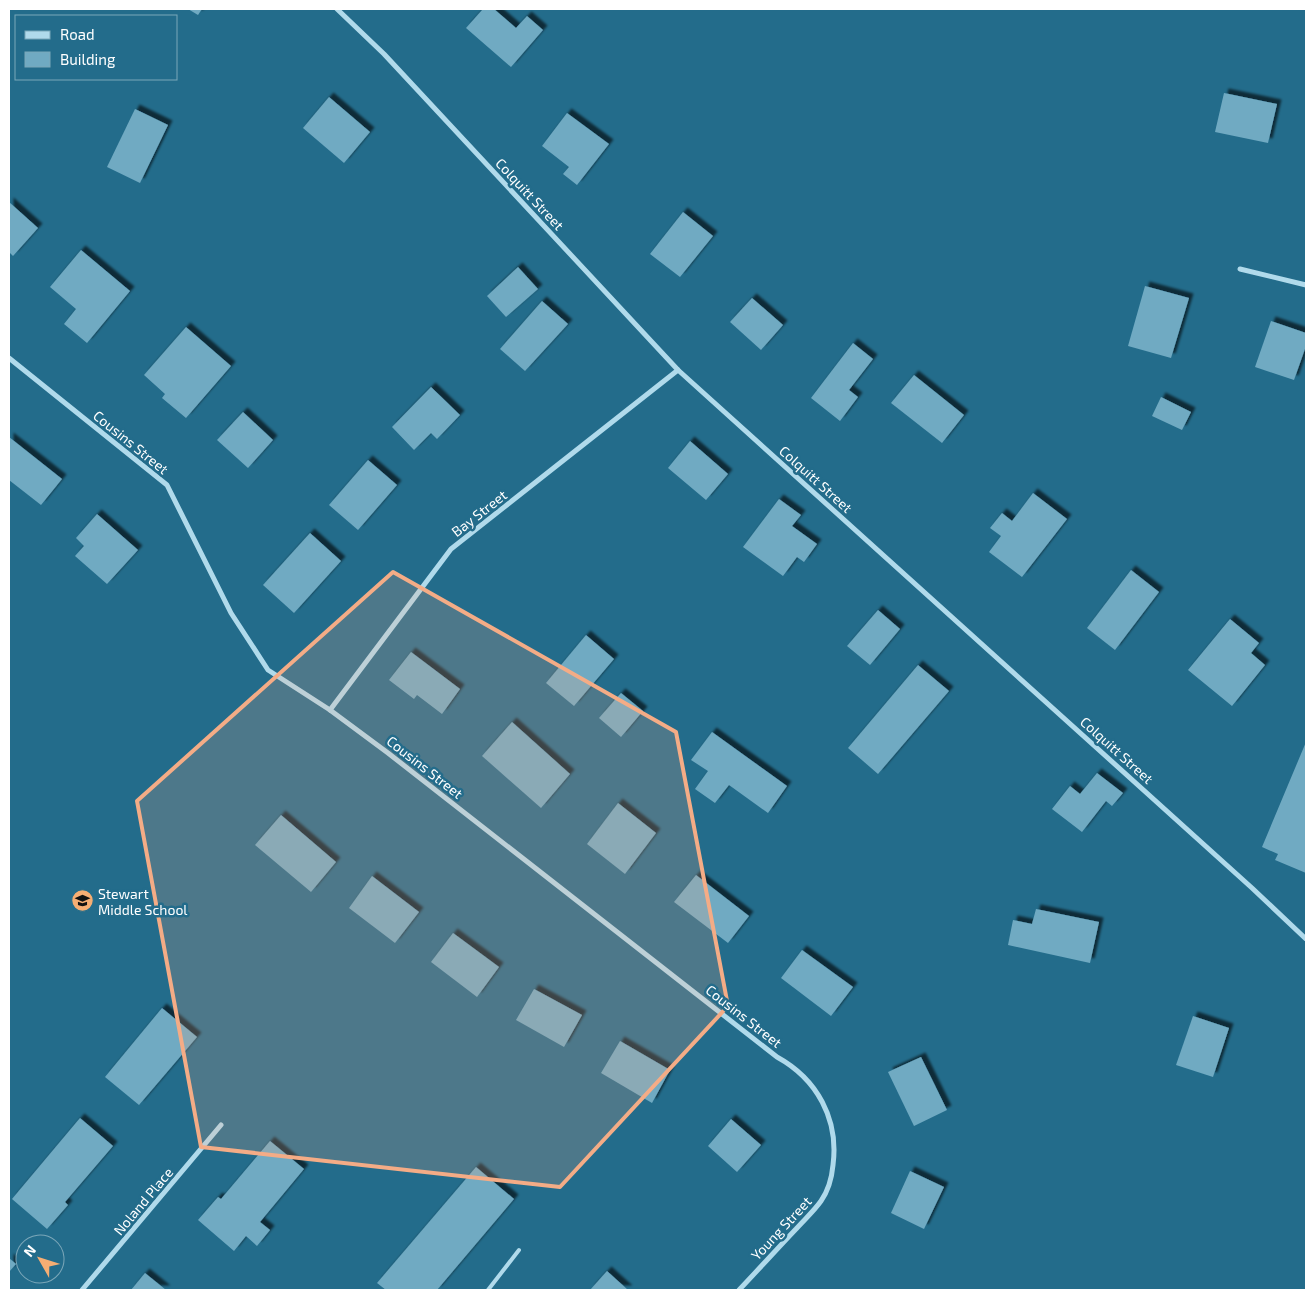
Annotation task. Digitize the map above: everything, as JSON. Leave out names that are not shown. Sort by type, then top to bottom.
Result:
[{"type":"street","name":"Colquitt Street","points":[[337,9],[384,54],[678,370],[1252,888],[1306,940]]},
{"type":"street","points":[[1240,269],[1306,285]]},
{"type":"street","name":"Cousins Street","points":[[9,358],[166,485],[231,613],[268,670],[330,710],[388,753],[808,1080],[823,1102],[832,1126],[835,1151],[832,1177]]},
{"type":"street","name":"Bay Street","points":[[330,710],[451,549],[678,370]]},
{"type":"street","name":"Noland Place","points":[[82,1290],[221,1125]]},
{"type":"street","name":"Young Street","points":[[739,1290],[822,1200],[832,1177]]},
{"type":"lane","points":[[488,1290],[519,1250]]},
{"type":"highlighted area","points":[[393,572],[676,732],[728,1006],[560,1187],[201,1147],[137,801]]},
{"type":"building","points":[[188,9],[202,9],[198,15]]},
{"type":"building","points":[[483,9],[494,9],[516,28],[527,16],[543,30],[511,67],[466,28]]},
{"type":"building","points":[[1224,93],[1277,104],[1268,143],[1215,132]]},
{"type":"building","points":[[329,97],[370,132],[344,163],[303,128]]},
{"type":"building","points":[[135,109],[168,125],[140,183],[107,167]]},
{"type":"building","points":[[567,113],[609,144],[577,185],[563,174],[569,167],[542,146]]},
{"type":"building","points":[[9,202],[38,228],[13,256],[9,252]]},
{"type":"building","points":[[683,212],[713,236],[680,277],[650,254]]},
{"type":"building","points":[[81,250],[130,291],[87,343],[64,324],[76,309],[50,287]]},
{"type":"building","points":[[518,267],[538,289],[506,317],[487,296]]},
{"type":"building","points":[[1145,286],[1189,298],[1171,358],[1128,346]]},
{"type":"building","points":[[752,298],[783,325],[761,350],[730,322]]},
{"type":"building","points":[[542,301],[568,324],[525,371],[500,349]]},
{"type":"building","points":[[1271,321],[1306,333],[1306,346],[1294,380],[1255,367]]},
{"type":"building","points":[[186,327],[231,366],[186,418],[162,398],[165,394],[144,375]]},
{"type":"building","points":[[853,343],[873,359],[849,390],[858,397],[840,421],[811,398]]},
{"type":"building","points":[[914,375],[964,415],[942,443],[891,403]]},
{"type":"building","points":[[431,387],[460,415],[437,439],[431,433],[414,450],[392,427]]},
{"type":"building","points":[[1161,397],[1191,412],[1182,430],[1152,416]]},
{"type":"building","points":[[243,412],[273,440],[248,468],[217,440]]},
{"type":"building","points":[[9,437],[62,479],[41,505],[9,480]]},
{"type":"building","points":[[690,441],[728,474],[706,500],[668,468]]},
{"type":"building","points":[[368,460],[397,485],[358,530],[329,505]]},
{"type":"building","points":[[1033,493],[1067,519],[1022,577],[989,552],[1001,536],[990,528],[1002,513],[1012,521]]},
{"type":"building","points":[[779,499],[801,515],[792,526],[817,544],[804,562],[797,557],[783,576],[743,547]]},
{"type":"building","points":[[97,514],[138,550],[107,584],[75,556],[84,546],[76,538]]},
{"type":"building","points":[[310,533],[341,561],[294,613],[263,585]]},
{"type":"building","points":[[1131,570],[1159,592],[1115,650],[1087,628]]},
{"type":"building","points":[[878,610],[900,629],[870,665],[847,646]]},
{"type":"building","points":[[1230,619],[1259,643],[1251,653],[1265,665],[1232,706],[1188,670]]},
{"type":"building","points":[[586,635],[614,659],[574,706],[546,683]]},
{"type":"building","points":[[411,652],[460,689],[442,714],[417,695],[414,699],[389,680]]},
{"type":"building","points":[[918,665],[949,691],[878,774],[848,748]]},
{"type":"building","points":[[621,693],[643,711],[621,737],[599,718]]},
{"type":"building","points":[[512,722],[570,774],[541,808],[482,756]]},
{"type":"building","points":[[712,732],[787,786],[768,813],[729,785],[715,803],[695,789],[708,771],[691,760]]},
{"type":"building","points":[[1306,742],[1306,873],[1275,860],[1278,854],[1262,847]]},
{"type":"building","points":[[1097,773],[1123,793],[1112,806],[1106,801],[1082,832],[1052,809],[1070,786],[1080,794]]},
{"type":"building","points":[[618,803],[656,833],[625,874],[587,844]]},
{"type":"building","points":[[281,815],[336,862],[311,892],[255,845]]},
{"type":"building","points":[[696,875],[749,916],[728,943],[674,902]]},
{"type":"building","points":[[372,876],[419,912],[395,943],[349,908]]},
{"type":"building","points":[[1036,909],[1099,922],[1090,963],[1008,945],[1013,920],[1032,924]]},
{"type":"building","points":[[453,933],[499,967],[477,997],[431,962]]},
{"type":"building","points":[[802,950],[853,987],[831,1016],[781,978]]},
{"type":"building","points":[[534,989],[582,1015],[564,1047],[516,1020]]},
{"type":"building","points":[[162,1008],[197,1037],[139,1105],[105,1077]]},
{"type":"building","points":[[1193,1016],[1229,1028],[1213,1077],[1176,1065]]},
{"type":"building","points":[[620,1041],[670,1070],[652,1103],[601,1073]]},
{"type":"building","points":[[921,1057],[947,1110],[914,1126],[888,1072]]},
{"type":"building","points":[[80,1118],[113,1146],[65,1202],[68,1205],[47,1229],[12,1199]]},
{"type":"building","points":[[731,1119],[761,1145],[737,1172],[708,1146]]},
{"type":"building","points":[[270,1141],[304,1169],[260,1222],[270,1230],[257,1246],[246,1236],[234,1251],[198,1220],[218,1197],[221,1199]]},
{"type":"building","points":[[476,1167],[514,1199],[437,1290],[386,1290],[377,1283]]},
{"type":"building","points":[[910,1171],[944,1187],[924,1229],[891,1213]]},
{"type":"building","points":[[9,1258],[15,1265],[9,1272]]},
{"type":"building","points":[[607,1271],[628,1290],[590,1290]]},
{"type":"building","points":[[145,1273],[166,1290],[131,1290]]},
{"type":"place","name":"Stewart Middle School","points":[[82,901]]}]
